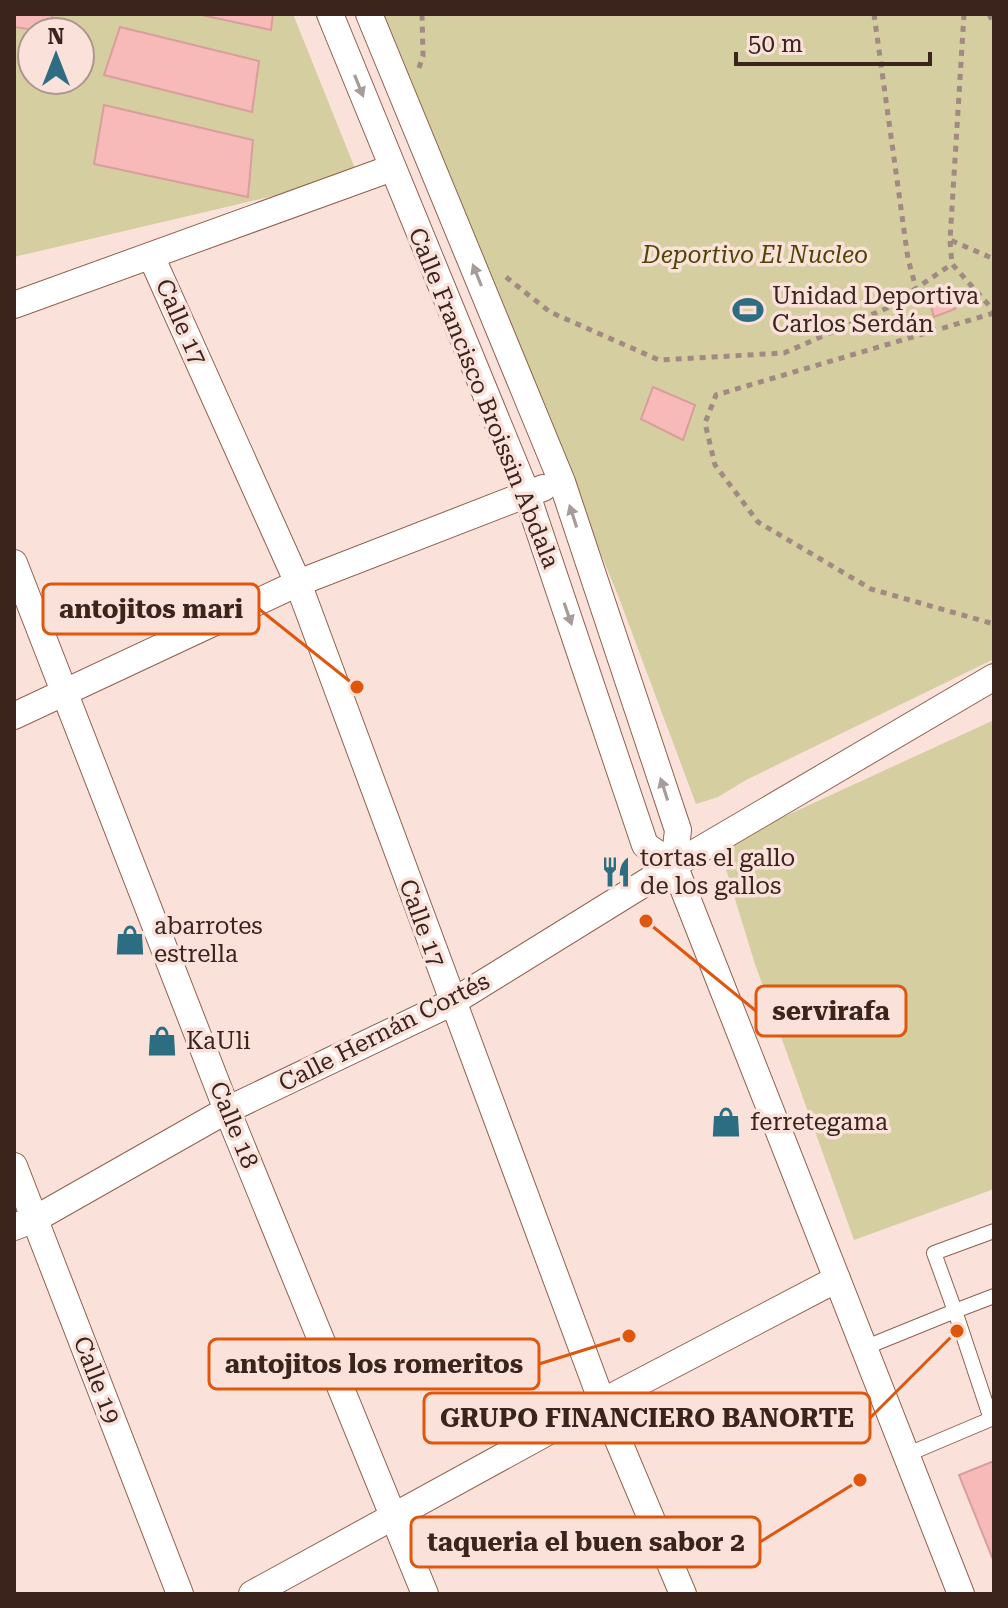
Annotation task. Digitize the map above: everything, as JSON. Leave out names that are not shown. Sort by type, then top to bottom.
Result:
[{"type":"street","name":"Calle Francisco Broissin Abdala","points":[[330,14],[526,492],[645,845],[674,865]]},
{"type":"street","name":"Calle Francisco Broissin Abdala","points":[[369,14],[562,482],[678,830],[674,865],[961,1594]]},
{"type":"street","points":[[14,305],[392,168]]},
{"type":"street","name":"Calle 17","points":[[151,256],[298,583],[451,1003],[602,1402],[683,1594]]},
{"type":"street","points":[[14,716],[298,583],[526,492],[562,482]]},
{"type":"street","name":"Calle 18","points":[[14,563],[227,1110],[425,1594]]},
{"type":"street","name":"Calle Hernán Cortés","points":[[25,1223],[227,1110],[451,1003],[674,865],[994,677]]},
{"type":"street","name":"Calle 19","points":[[14,1166],[25,1223],[180,1594]]},
{"type":"street","points":[[252,1594],[602,1402],[837,1279]]},
{"type":"lane","points":[[906,1455],[992,1418],[934,1253],[994,1231]]},
{"type":"lane","points":[[864,1348],[994,1296]]},
{"type":"path","points":[[418,71],[423,56],[422,14]]},
{"type":"path","points":[[874,14],[908,259],[916,288]]},
{"type":"path","points":[[964,14],[950,240],[952,264],[994,312],[716,395],[705,423],[715,465],[758,522],[871,589],[994,624]]},
{"type":"path","points":[[989,14],[994,25]]},
{"type":"path","points":[[950,240],[994,259]]},
{"type":"path","points":[[500,264],[506,277],[550,312],[659,360],[784,353],[887,308],[952,264]]},
{"type":"green space","points":[[14,14],[293,14],[358,176],[14,257]]},
{"type":"green space","name":"Unidad Deportiva Carlos Serdán","points":[[381,14],[994,14],[994,659],[746,780],[718,797],[696,804],[619,598]]},
{"type":"green space","points":[[994,720],[994,1189],[854,1240],[755,964],[720,850],[757,829]]},
{"type":"building","points":[[14,14],[53,14],[16,16],[14,27]]},
{"type":"building","points":[[197,14],[273,14],[271,30]]},
{"type":"building","points":[[120,27],[259,61],[252,112],[104,75]]},
{"type":"building","points":[[104,105],[253,140],[248,197],[94,164]]},
{"type":"building","points":[[946,289],[955,309],[934,317],[929,298]]},
{"type":"building","points":[[653,387],[695,405],[683,440],[641,419]]},
{"type":"building","points":[[994,1461],[994,1562],[959,1475]]},
{"type":"place","name":"Unidad Deportiva Carlos Serdán","points":[[748,310]]},
{"type":"place","name":"antojitos mari","points":[[357,687]]},
{"type":"place","name":"tortas el gallo de los gallos","points":[[616,872]]},
{"type":"place","name":"servirafa","points":[[646,921]]},
{"type":"place","name":"abarrotes estrella","points":[[130,940]]},
{"type":"place","name":"KaUli","points":[[162,1041]]},
{"type":"place","name":"ferretegama","points":[[726,1122]]},
{"type":"place","name":"GRUPO FINANCIERO BANORTE","points":[[957,1331]]},
{"type":"place","name":"antojitos los romeritos","points":[[629,1336]]},
{"type":"place","name":"taqueria el buen sabor 2","points":[[860,1480]]},
{"type":"park label","name":"Deportivo El Nucleo","points":[[755,255]]}]
